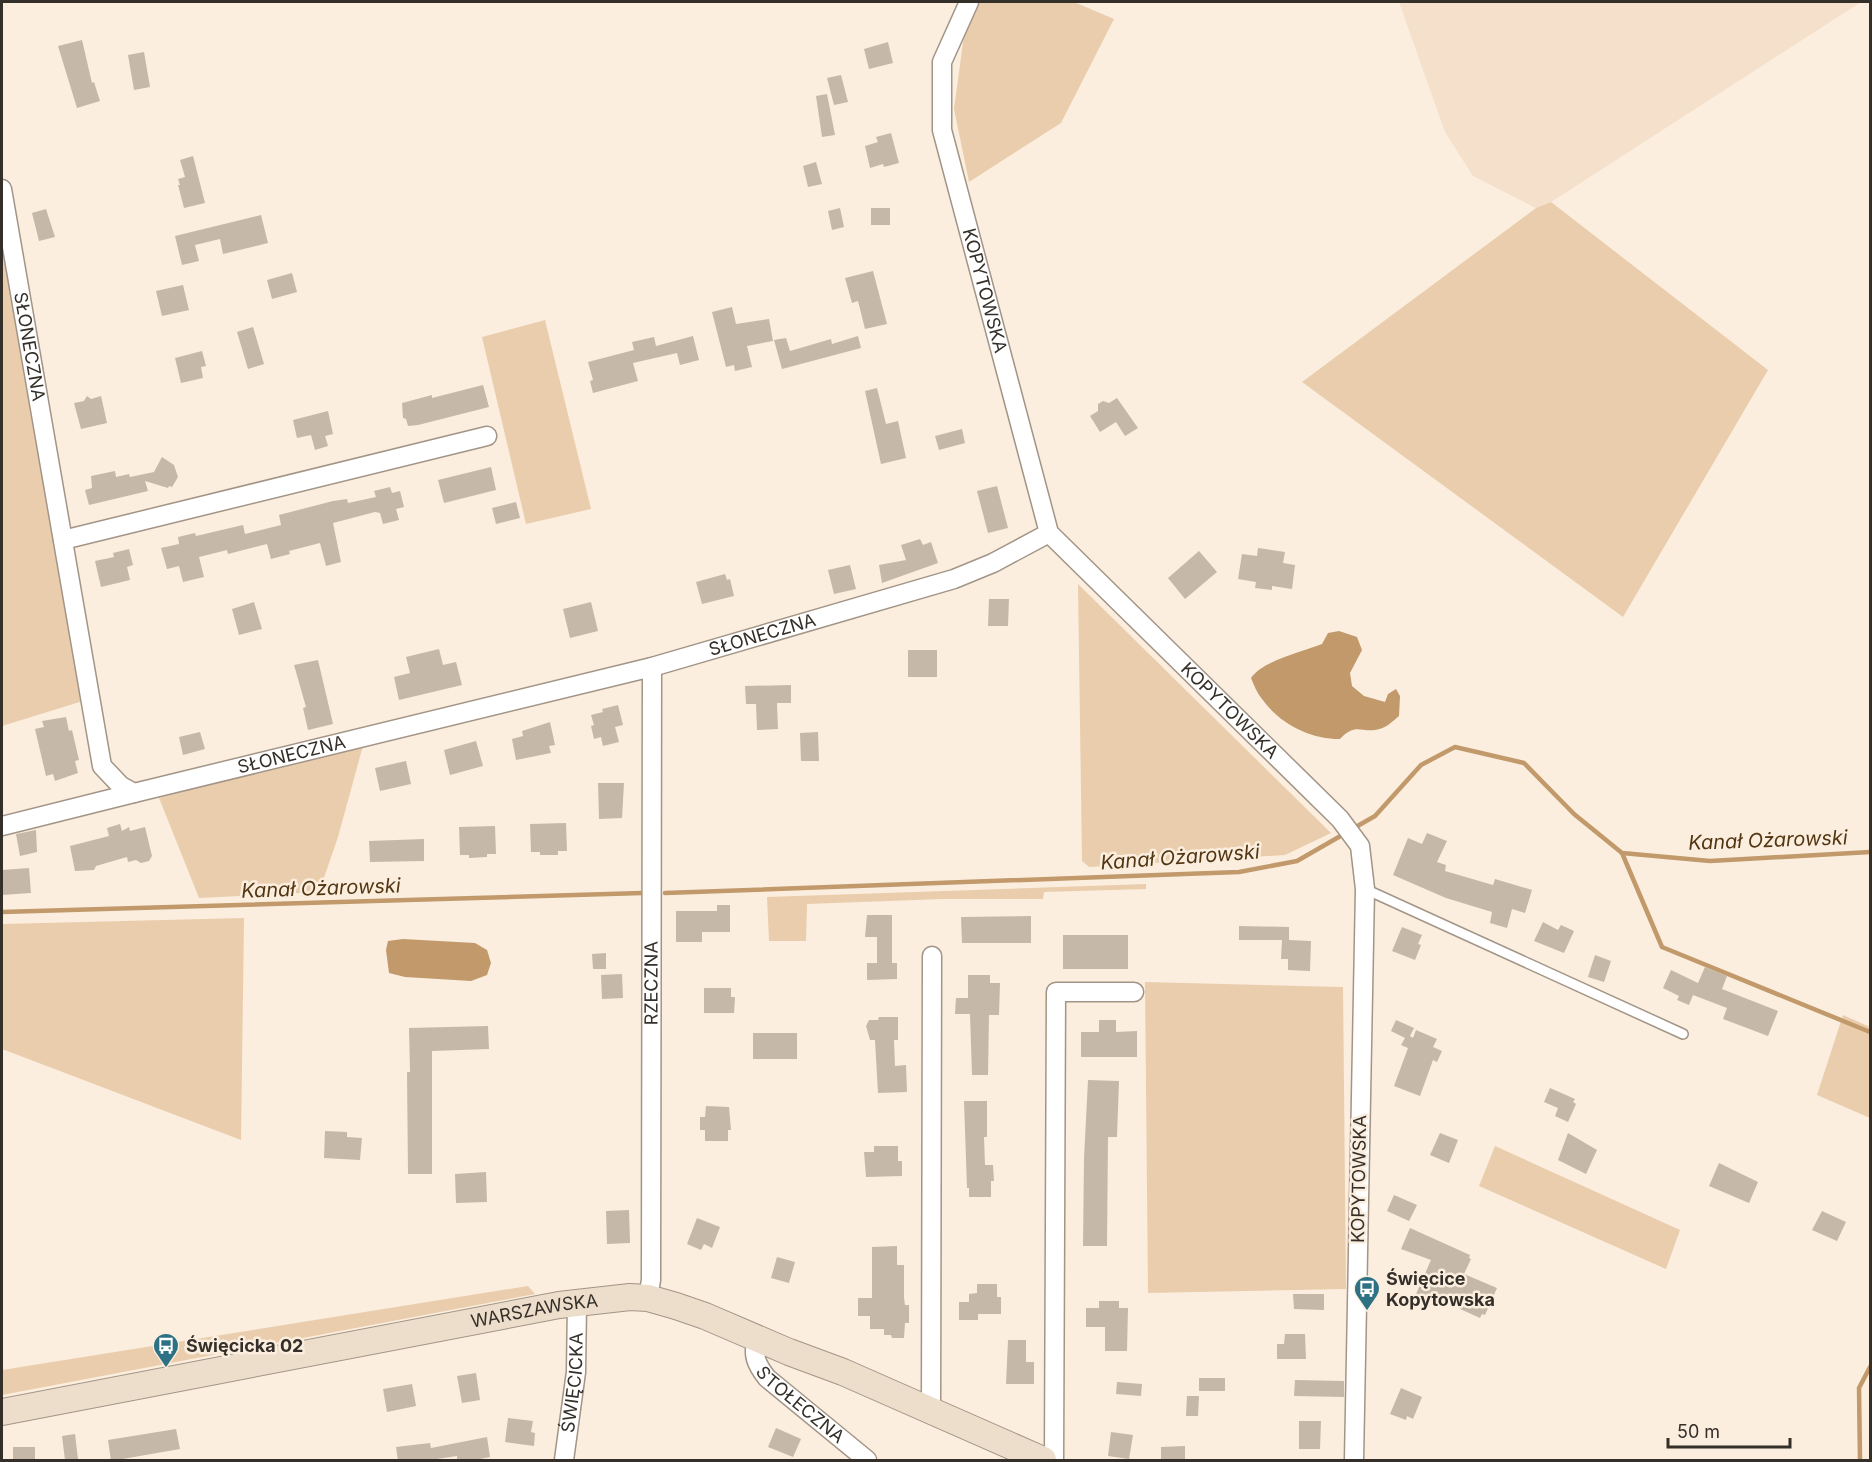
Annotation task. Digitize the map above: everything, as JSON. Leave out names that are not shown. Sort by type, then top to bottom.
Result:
[{"type":"main road","name":"WARSZAWSKA","points":[[2,1412],[577,1303],[608,1298],[648,1298],[705,1316],[843,1372],[1043,1461]]},
{"type":"street","name":"KOPYTOWSKA","points":[[969,2],[942,62],[942,130],[1049,533],[1349,831],[1360,846],[1365,889],[1354,1461]]},
{"type":"street","name":"SŁONECZNA","points":[[2,189],[102,766],[121,786],[135,793],[652,668],[954,579],[993,563],[1049,533]]},
{"type":"street","points":[[63,540],[487,436]]},
{"type":"street","name":"RZECZNA","points":[[648,1298],[651,1280],[652,668]]},
{"type":"street","points":[[2,826],[135,793]]},
{"type":"street","points":[[931,1411],[932,956]]},
{"type":"street","points":[[1054,1461],[1056,992],[1134,992]]},
{"type":"street","name":"ŚWIĘCICKA","points":[[564,1461],[576,1372],[577,1303]]},
{"type":"street","name":"STOŁECZNA","points":[[757,1338],[753,1351],[757,1365],[767,1378],[867,1461]]},
{"type":"lane","points":[[1365,889],[1683,1034]]},
{"type":"shaded area","points":[[980,2],[1074,2],[1114,19],[1061,123],[969,182],[954,109],[965,28]]},
{"type":"shaded area","points":[[1399,2],[1861,2],[1551,202],[1536,208],[1473,176],[1445,132]]},
{"type":"shaded area","points":[[1551,202],[1768,370],[1623,617],[1302,382],[1536,208]]},
{"type":"shaded area","points":[[2,231],[83,701],[2,726]]},
{"type":"shaded area","points":[[545,320],[591,509],[526,524],[482,337]]},
{"type":"shaded area","points":[[1078,584],[1331,833],[1285,855],[1089,867],[1082,861]]},
{"type":"shaded area","points":[[1339,631],[1357,637],[1362,650],[1350,673],[1352,686],[1364,696],[1385,702],[1388,694],[1396,689],[1400,696],[1399,716],[1388,725],[1375,730],[1350,731],[1340,739],[1307,733],[1287,723],[1269,708],[1257,692],[1251,678],[1265,666],[1322,644],[1328,633]]},
{"type":"shaded area","points":[[364,742],[338,837],[319,892],[199,898],[159,798]]},
{"type":"shaded area","points":[[1146,884],[1146,889],[1044,892],[1043,899],[942,899],[807,904],[806,941],[769,941],[767,897]]},
{"type":"shaded area","points":[[244,918],[241,1140],[2,1049],[2,924]]},
{"type":"shaded area","points":[[403,939],[475,943],[487,950],[491,963],[487,975],[471,981],[405,977],[389,973],[386,950],[388,941]]},
{"type":"shaded area","points":[[1145,982],[1343,987],[1346,1289],[1148,1293]]},
{"type":"shaded area","points":[[1843,1015],[1870,1027],[1870,1118],[1817,1095]]},
{"type":"shaded area","points":[[1495,1146],[1680,1230],[1666,1269],[1479,1186]]},
{"type":"shaded area","points":[[528,1286],[535,1294],[2,1395],[2,1370]]},
{"type":"building","points":[[82,40],[92,83],[94,82],[100,101],[77,108],[58,46]]},
{"type":"building","points":[[888,42],[893,63],[869,69],[864,49]]},
{"type":"building","points":[[144,52],[150,87],[134,90],[128,55]]},
{"type":"building","points":[[841,75],[848,102],[834,105],[827,78]]},
{"type":"building","points":[[827,94],[835,135],[822,137],[816,96]]},
{"type":"building","points":[[891,133],[899,163],[870,168],[865,146],[878,142],[876,137]]},
{"type":"building","points":[[193,156],[205,203],[184,208],[178,185],[180,185],[178,179],[185,177],[180,160]]},
{"type":"building","points":[[816,162],[822,184],[808,187],[803,166]]},
{"type":"building","points":[[840,208],[844,227],[832,230],[828,211]]},
{"type":"building","points":[[871,208],[890,208],[890,225],[871,225]]},
{"type":"building","points":[[46,209],[55,237],[39,241],[32,213]]},
{"type":"building","points":[[261,215],[268,243],[223,254],[220,239],[195,245],[199,261],[182,265],[175,236]]},
{"type":"building","points":[[873,271],[887,324],[865,329],[858,301],[852,303],[845,278]]},
{"type":"building","points":[[292,273],[297,292],[272,299],[267,280]]},
{"type":"building","points":[[183,285],[189,310],[162,316],[156,291]]},
{"type":"building","points":[[732,307],[736,324],[769,319],[773,341],[747,346],[752,367],[735,371],[734,365],[726,367],[712,312]]},
{"type":"building","points":[[253,327],[264,364],[248,369],[237,332]]},
{"type":"building","points":[[693,336],[699,360],[680,365],[677,353],[633,363],[638,381],[593,393],[590,381],[593,380],[588,362],[634,350],[632,342],[654,337],[656,346]]},
{"type":"building","points":[[858,336],[861,348],[782,369],[774,340],[786,338],[790,351],[831,339],[832,344]]},
{"type":"building","points":[[202,351],[206,366],[201,367],[203,378],[181,383],[175,358]]},
{"type":"building","points":[[483,385],[489,407],[418,425],[408,426],[406,419],[403,418],[402,403]]},
{"type":"building","points":[[877,388],[886,424],[898,421],[906,458],[881,464],[865,391]]},
{"type":"building","points":[[87,396],[91,399],[101,396],[107,423],[81,429],[74,403],[84,401]]},
{"type":"building","points":[[1117,398],[1138,428],[1125,436],[1116,422],[1100,432],[1090,416],[1098,411],[1098,404],[1103,401],[1109,403]]},
{"type":"building","points":[[328,411],[333,434],[325,436],[328,446],[315,450],[311,435],[297,438],[293,420]]},
{"type":"building","points":[[962,429],[965,443],[939,450],[935,436]]},
{"type":"building","points":[[162,457],[174,465],[178,477],[172,487],[168,488],[145,481],[148,491],[89,505],[85,490],[92,488],[91,476],[115,471],[116,477],[129,474],[130,477],[154,472]]},
{"type":"building","points":[[491,467],[496,490],[444,503],[438,480]]},
{"type":"building","points":[[997,486],[1008,528],[988,533],[977,491]]},
{"type":"building","points":[[390,487],[392,493],[400,491],[404,507],[396,509],[399,520],[383,524],[380,513],[375,512],[333,523],[341,562],[326,566],[320,543],[289,551],[290,554],[271,559],[267,544],[228,554],[227,550],[199,557],[204,577],[183,582],[179,566],[167,569],[161,548],[179,544],[178,537],[195,533],[196,536],[243,525],[245,534],[281,525],[279,515],[333,501],[347,499],[348,503],[376,497],[374,491]]},
{"type":"building","points":[[516,502],[520,518],[496,524],[492,508]]},
{"type":"building","points":[[920,539],[923,545],[931,542],[938,563],[882,583],[879,565],[906,560],[901,545]]},
{"type":"building","points":[[1258,548],[1285,552],[1283,563],[1295,565],[1292,589],[1272,586],[1272,590],[1255,588],[1256,582],[1238,579],[1242,554],[1257,556]]},
{"type":"building","points":[[129,549],[133,565],[127,567],[130,580],[101,587],[95,561],[114,557],[113,553]]},
{"type":"building","points":[[1199,551],[1217,572],[1185,599],[1168,578]]},
{"type":"building","points":[[850,565],[856,589],[834,594],[828,570]]},
{"type":"building","points":[[725,574],[727,580],[730,579],[734,596],[702,604],[696,582]]},
{"type":"building","points":[[989,599],[1009,599],[1008,626],[988,626]]},
{"type":"building","points":[[254,602],[262,629],[239,635],[232,609]]},
{"type":"building","points":[[591,602],[598,631],[570,638],[563,609]]},
{"type":"building","points":[[439,649],[443,665],[456,662],[462,685],[399,700],[394,677],[410,673],[406,657]]},
{"type":"building","points":[[908,650],[937,650],[937,677],[908,677]]},
{"type":"building","points":[[318,660],[333,724],[308,730],[303,708],[306,707],[294,665]]},
{"type":"building","points":[[791,685],[791,703],[777,703],[778,729],[757,730],[756,704],[746,704],[745,686]]},
{"type":"building","points":[[618,705],[623,725],[615,727],[619,742],[603,746],[601,737],[594,739],[591,715],[603,712],[602,709]]},
{"type":"building","points":[[66,717],[69,731],[72,730],[79,760],[75,761],[78,773],[55,781],[53,774],[46,776],[35,729],[44,727],[42,721]]},
{"type":"building","points":[[550,722],[555,745],[549,746],[551,753],[516,760],[512,739],[523,736],[522,731]]},
{"type":"building","points":[[200,732],[205,749],[183,755],[179,737]]},
{"type":"building","points":[[818,732],[819,761],[801,761],[800,733]]},
{"type":"building","points":[[476,741],[483,766],[450,775],[444,750]]},
{"type":"building","points":[[406,761],[411,784],[380,791],[375,768]]},
{"type":"building","points":[[598,783],[624,783],[622,818],[599,819]]},
{"type":"building","points":[[566,823],[567,851],[558,851],[558,855],[540,855],[540,852],[531,852],[530,824]]},
{"type":"building","points":[[120,824],[122,831],[129,827],[130,831],[145,827],[152,856],[149,861],[128,862],[127,857],[96,866],[94,870],[75,871],[70,846],[109,836],[107,828]]},
{"type":"building","points":[[495,826],[496,854],[469,858],[469,855],[460,855],[459,827]]},
{"type":"building","points":[[36,830],[37,852],[20,856],[16,834]]},
{"type":"building","points":[[1427,833],[1447,841],[1437,862],[1446,865],[1445,871],[1493,885],[1495,879],[1532,890],[1525,913],[1512,909],[1507,928],[1490,923],[1492,912],[1446,898],[1393,875],[1408,838],[1422,844]]},
{"type":"building","points":[[424,839],[424,861],[370,862],[369,841]]},
{"type":"building","points":[[29,868],[31,893],[2,895],[2,870]]},
{"type":"building","points":[[717,905],[730,905],[730,932],[702,932],[702,942],[676,942],[676,911],[717,911]]},
{"type":"building","points":[[867,915],[892,915],[892,963],[897,963],[897,979],[867,980],[867,963],[877,963],[877,937],[865,937]]},
{"type":"building","points":[[1031,916],[1031,943],[962,943],[961,917]]},
{"type":"building","points":[[1543,922],[1558,930],[1561,925],[1574,931],[1564,953],[1534,941]]},
{"type":"building","points":[[1239,926],[1289,927],[1289,940],[1311,941],[1310,971],[1288,970],[1288,959],[1281,959],[1282,940],[1239,940]]},
{"type":"building","points":[[1402,927],[1422,935],[1415,960],[1392,951]]},
{"type":"building","points":[[1063,935],[1128,935],[1128,969],[1063,969]]},
{"type":"building","points":[[606,953],[606,969],[593,969],[592,954]]},
{"type":"building","points":[[1595,955],[1611,961],[1604,982],[1588,977]]},
{"type":"building","points":[[1705,967],[1727,976],[1722,989],[1778,1011],[1768,1036],[1723,1019],[1727,1008],[1693,995],[1689,1005],[1677,1000],[1679,996],[1663,988],[1671,970],[1698,983]]},
{"type":"building","points":[[622,974],[623,998],[602,999],[601,975]]},
{"type":"building","points":[[968,975],[990,975],[990,983],[1000,983],[999,1015],[989,1015],[988,1075],[972,1075],[970,1014],[955,1014],[956,998],[968,998]]},
{"type":"building","points":[[704,988],[731,988],[731,997],[735,997],[734,1013],[704,1013]]},
{"type":"building","points":[[879,1017],[898,1017],[898,1040],[894,1040],[895,1066],[906,1065],[907,1092],[878,1093],[875,1040],[870,1040],[866,1026],[869,1020],[878,1020]]},
{"type":"building","points":[[1099,1020],[1116,1020],[1116,1032],[1137,1031],[1137,1057],[1081,1057],[1081,1032],[1099,1032]]},
{"type":"building","points":[[1396,1020],[1414,1028],[1410,1036],[1413,1038],[1416,1030],[1437,1039],[1433,1047],[1442,1051],[1437,1062],[1433,1060],[1420,1096],[1394,1086],[1408,1048],[1401,1045],[1405,1038],[1391,1031]]},
{"type":"building","points":[[488,1026],[489,1049],[432,1051],[432,1174],[408,1174],[409,1028]]},
{"type":"building","points":[[753,1033],[797,1033],[797,1059],[753,1059]]},
{"type":"building","points":[[1088,1080],[1119,1081],[1117,1137],[1108,1137],[1107,1246],[1083,1246]]},
{"type":"building","points":[[1550,1088],[1575,1099],[1573,1102],[1576,1104],[1568,1122],[1555,1116],[1558,1108],[1544,1102]]},
{"type":"building","points":[[964,1101],[987,1101],[987,1137],[984,1137],[985,1165],[993,1165],[994,1181],[991,1181],[991,1197],[969,1197]]},
{"type":"building","points":[[706,1106],[729,1107],[731,1130],[728,1130],[728,1141],[705,1141],[705,1130],[700,1130],[700,1117],[705,1117]]},
{"type":"building","points":[[325,1131],[347,1132],[347,1137],[362,1138],[360,1160],[324,1158]]},
{"type":"building","points":[[1440,1133],[1458,1140],[1449,1163],[1430,1155]]},
{"type":"building","points":[[1568,1133],[1597,1150],[1586,1174],[1558,1160]]},
{"type":"building","points":[[874,1146],[898,1146],[898,1161],[902,1161],[902,1176],[866,1177],[864,1152],[874,1152]]},
{"type":"building","points":[[1719,1163],[1758,1182],[1749,1203],[1709,1186]]},
{"type":"building","points":[[486,1172],[487,1202],[456,1203],[455,1174]]},
{"type":"building","points":[[1394,1195],[1417,1205],[1409,1221],[1387,1211]]},
{"type":"building","points":[[629,1210],[630,1243],[607,1244],[606,1211]]},
{"type":"building","points":[[1822,1211],[1846,1222],[1837,1241],[1812,1230]]},
{"type":"building","points":[[697,1218],[720,1227],[712,1248],[704,1244],[701,1250],[687,1244]]},
{"type":"building","points":[[1410,1228],[1470,1255],[1471,1259],[1464,1274],[1497,1288],[1485,1315],[1482,1314],[1480,1318],[1436,1298],[1434,1302],[1416,1294],[1431,1260],[1401,1249]]},
{"type":"building","points":[[897,1246],[897,1265],[904,1265],[905,1305],[909,1305],[909,1323],[905,1323],[904,1338],[884,1335],[884,1329],[870,1329],[870,1316],[858,1316],[858,1298],[872,1298],[872,1247]]},
{"type":"building","points":[[777,1257],[795,1262],[789,1283],[771,1278]]},
{"type":"building","points":[[977,1284],[997,1284],[997,1297],[1001,1297],[1001,1314],[978,1314],[978,1320],[959,1320],[959,1302],[969,1302],[969,1294],[977,1293]]},
{"type":"building","points":[[1293,1294],[1324,1294],[1324,1310],[1294,1309]]},
{"type":"building","points":[[1099,1301],[1119,1301],[1119,1308],[1128,1308],[1127,1351],[1105,1351],[1105,1327],[1086,1327],[1086,1308],[1099,1308]]},
{"type":"building","points":[[1285,1334],[1305,1334],[1306,1359],[1277,1359],[1277,1344],[1284,1344]]},
{"type":"building","points":[[1008,1340],[1026,1340],[1026,1362],[1034,1362],[1034,1384],[1006,1384]]},
{"type":"building","points":[[476,1373],[480,1400],[462,1403],[457,1376]]},
{"type":"building","points":[[1199,1378],[1225,1378],[1225,1391],[1199,1391]]},
{"type":"building","points":[[1295,1380],[1344,1381],[1344,1397],[1294,1396]]},
{"type":"building","points":[[1117,1382],[1142,1384],[1141,1396],[1116,1394]]},
{"type":"building","points":[[412,1384],[416,1406],[387,1412],[383,1389]]},
{"type":"building","points":[[1401,1388],[1422,1397],[1413,1419],[1407,1416],[1406,1420],[1390,1414]]},
{"type":"building","points":[[1187,1396],[1199,1396],[1198,1416],[1186,1416]]},
{"type":"building","points":[[508,1418],[533,1421],[531,1432],[535,1433],[534,1446],[505,1442]]},
{"type":"building","points":[[1299,1421],[1321,1421],[1320,1449],[1299,1449]]},
{"type":"building","points":[[776,1428],[801,1439],[793,1457],[768,1447]]},
{"type":"building","points":[[176,1429],[180,1449],[111,1461],[108,1440]]},
{"type":"building","points":[[1111,1432],[1133,1435],[1129,1459],[1108,1456]]},
{"type":"building","points":[[75,1434],[78,1459],[65,1460],[62,1436]]},
{"type":"building","points":[[487,1437],[490,1457],[470,1461],[457,1461],[457,1456],[423,1461],[398,1461],[396,1447],[430,1443],[431,1448]]},
{"type":"building","points":[[1185,1446],[1185,1461],[1161,1461],[1161,1447]]},
{"type":"building","points":[[13,1447],[35,1447],[35,1461],[13,1461]]},
{"type":"waterway","name":"Kanał Ożarowski","points":[[1354,828],[1375,816],[1421,765],[1455,747],[1524,763],[1574,814],[1622,853],[1710,861],[1870,852]]},
{"type":"waterway","name":"Kanał Ożarowski","points":[[665,893],[1239,872],[1297,861],[1344,834]]},
{"type":"waterway","points":[[1622,853],[1662,947],[1870,1032]]},
{"type":"waterway","name":"Kanał Ożarowski","points":[[2,912],[642,893]]},
{"type":"waterway","points":[[1860,1460],[1859,1388],[1870,1367]]},
{"type":"place","name":"Święcice Kopytowska","points":[[1367,1312]]},
{"type":"place","name":"Święcicka 02","points":[[166,1369]]}]
